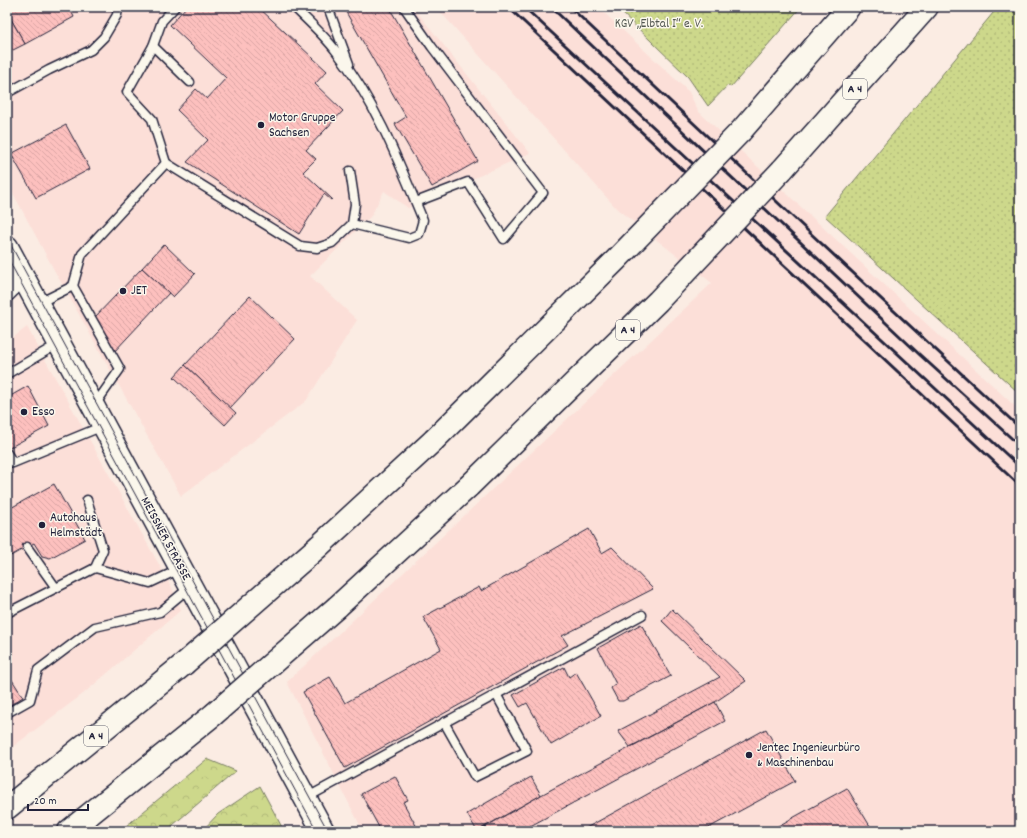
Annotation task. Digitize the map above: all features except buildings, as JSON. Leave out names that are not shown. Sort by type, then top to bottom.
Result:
[{"type":"main road","name":"A 4","points":[[7,808],[184,664],[319,546],[434,440],[616,260],[741,131],[850,7]]},
{"type":"main road","name":"A 4","points":[[69,831],[213,715],[337,606],[469,486],[658,301],[782,170],[927,7]]},
{"type":"main road","name":"MEISSNER STRASSE","points":[[7,247],[15,275],[38,304],[323,831]]},
{"type":"street","points":[[7,293],[15,275]]},
{"type":"lane","points":[[7,94],[49,70],[91,50],[104,37],[117,15],[118,7]]},
{"type":"lane","points":[[174,7],[162,21],[153,46],[127,92],[152,119],[166,163],[300,246],[317,248],[332,243],[352,224],[355,204],[350,172]]},
{"type":"lane","points":[[294,7],[335,49],[353,74],[395,152],[424,220],[419,234],[409,238],[352,224]]},
{"type":"lane","points":[[328,7],[353,74]]},
{"type":"lane","points":[[404,7],[432,47],[543,192],[504,239],[468,182],[416,202]]},
{"type":"lane","points":[[153,46],[190,82]]},
{"type":"lane","points":[[93,406],[120,369],[73,286],[82,254],[166,163]]},
{"type":"lane","points":[[38,304],[73,286]]},
{"type":"lane","points":[[7,374],[59,344]]},
{"type":"lane","points":[[7,453],[10,464],[104,426]]},
{"type":"lane","points":[[87,500],[103,550],[96,568]]},
{"type":"lane","points":[[27,547],[56,588]]},
{"type":"lane","points":[[7,613],[96,568],[150,583],[186,578]]},
{"type":"lane","points":[[7,713],[30,700],[38,670],[95,628],[160,612],[186,578]]},
{"type":"lane","points":[[305,798],[642,615]]},
{"type":"lane","points":[[444,722],[475,777],[527,751],[496,694]]},
{"type":"shaded area","points":[[7,7],[413,7],[530,153],[408,208],[384,191],[371,216],[310,276],[357,320],[306,401],[181,496],[53,268],[7,182]]},
{"type":"shaded area","points":[[436,7],[598,7],[689,92],[698,111],[1020,411],[1020,831],[363,831],[287,682],[712,283],[617,209]]},
{"type":"shaded area","points":[[27,327],[172,588],[181,610],[83,694],[7,751],[7,342]]},
{"type":"green space","name":"KGV „Elbtal I“ e. V.","points":[[616,7],[801,7],[731,87],[728,85],[708,106],[688,77]]},
{"type":"green space","points":[[998,7],[1020,7],[1020,394],[825,216]]},
{"type":"green space","points":[[207,759],[236,771],[166,831],[120,831]]},
{"type":"green space","points":[[260,786],[284,831],[202,831],[218,814]]},
{"type":"tram line","points":[[7,238],[328,831]]},
{"type":"tram line","points":[[7,257],[317,831]]},
{"type":"railway","points":[[508,7],[1020,486]]},
{"type":"railway","points":[[524,7],[1020,467]]},
{"type":"railway","points":[[551,7],[920,355],[1020,446]]},
{"type":"railway","points":[[570,7],[1020,428]]},
{"type":"place","name":"Motor Gruppe Sachsen","points":[[261,125]]},
{"type":"place","name":"JET","points":[[123,291]]},
{"type":"place","name":"Esso","points":[[24,412]]},
{"type":"place","name":"Autohaus Helmstädt","points":[[42,525]]},
{"type":"place","name":"Jentec Ingenieurbüro & Maschinenbau","points":[[749,755]]}]
